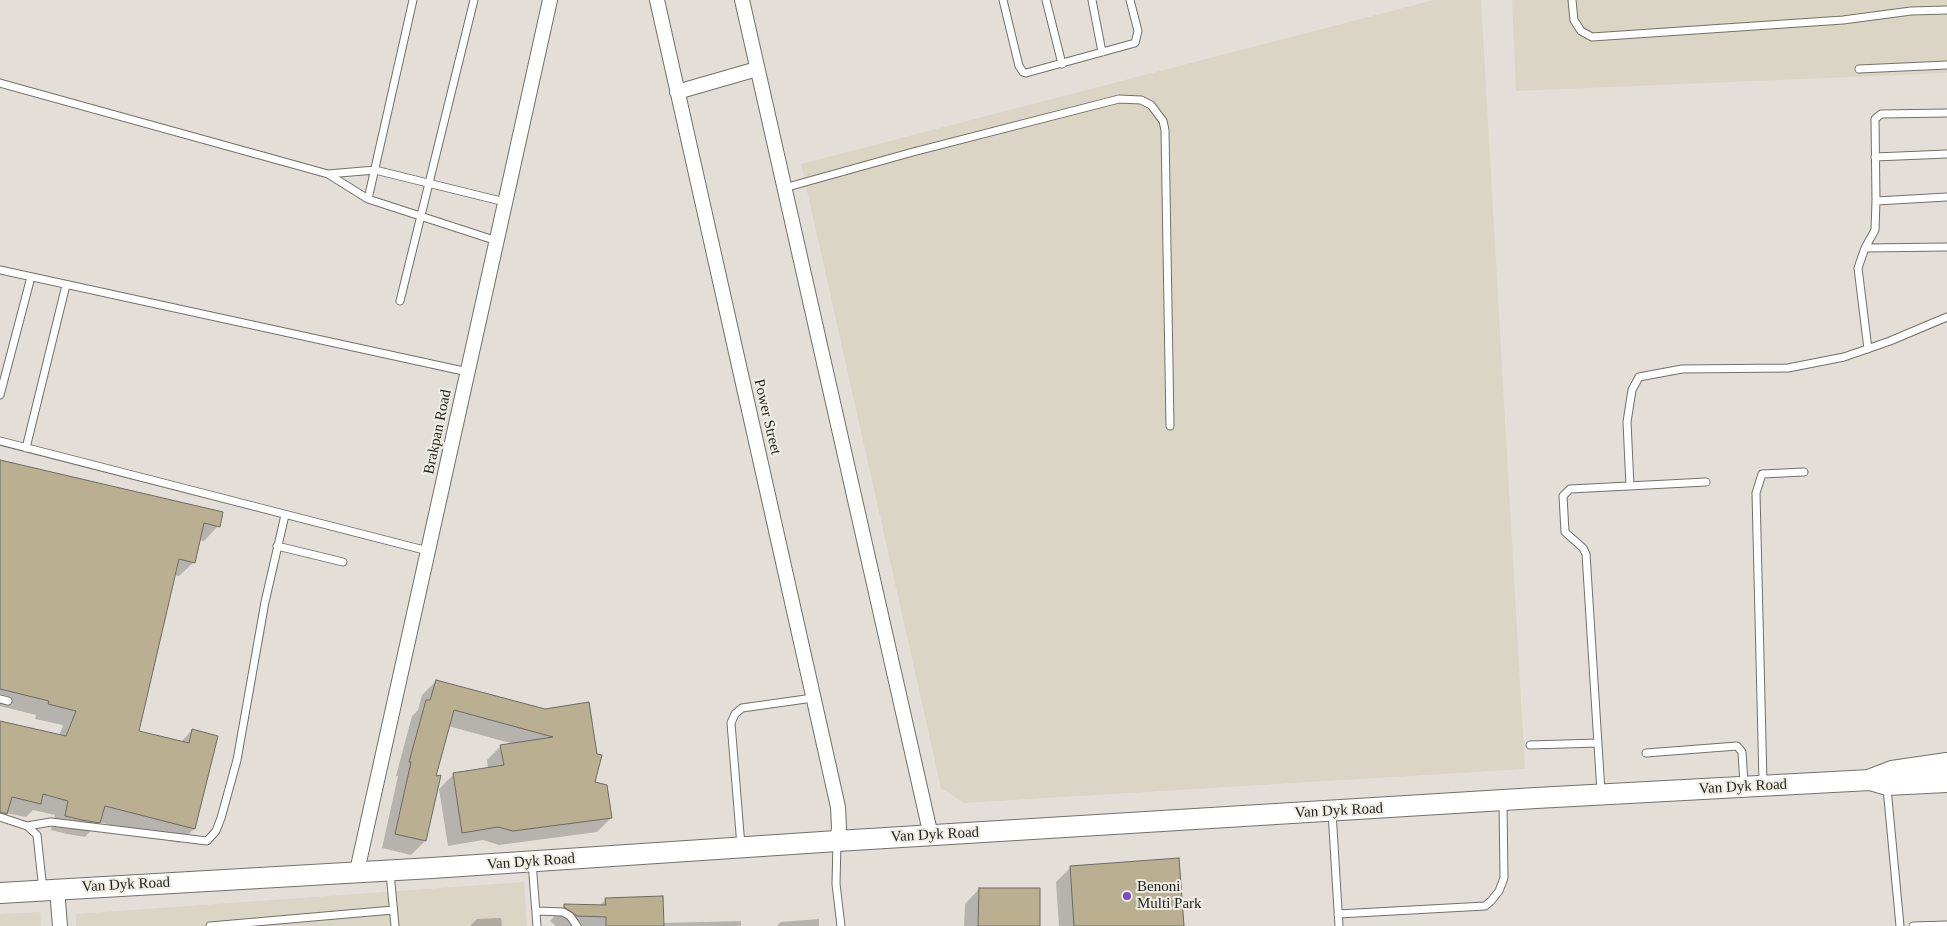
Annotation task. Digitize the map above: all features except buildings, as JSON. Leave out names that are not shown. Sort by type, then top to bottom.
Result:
[{"type":"main road","name":"Van Dyk Road","points":[[1878,782],[1886,772],[1947,763]]},
{"type":"main road","name":"Van Dyk Road","points":[[0,893],[532,862],[837,840],[931,836],[1753,786],[1947,782]]},
{"type":"street","name":"Brakpan Road","points":[[357,871],[550,0]]},
{"type":"street","name":"Power Street","points":[[657,0],[838,807],[839,828],[837,840]]},
{"type":"street","points":[[742,0],[931,836]]},
{"type":"street","points":[[677,92],[757,69]]},
{"type":"street","points":[[50,890],[60,926]]},
{"type":"lane","points":[[368,199],[414,0]]},
{"type":"lane","points":[[400,301],[474,0]]},
{"type":"lane","points":[[1003,0],[1021,70],[1026,73],[1135,43],[1138,38],[1130,0]]},
{"type":"lane","points":[[1046,0],[1062,64]]},
{"type":"lane","points":[[1092,0],[1102,52]]},
{"type":"lane","points":[[1572,0],[1574,20],[1581,31],[1592,37],[1843,20],[1911,11],[1947,10]]},
{"type":"lane","points":[[1859,69],[1947,65]]},
{"type":"lane","points":[[0,83],[328,174],[368,199],[497,241]]},
{"type":"lane","points":[[784,188],[913,152],[1118,99],[1141,100],[1151,105],[1163,121],[1165,130],[1170,426]]},
{"type":"lane","points":[[1868,348],[1858,268],[1865,248],[1875,230],[1875,119],[1878,116],[1947,113]]},
{"type":"lane","points":[[1875,157],[1947,154]]},
{"type":"lane","points":[[328,174],[375,170],[505,202]]},
{"type":"lane","points":[[1876,201],[1947,197]]},
{"type":"lane","points":[[1865,248],[1947,247]]},
{"type":"lane","points":[[0,270],[468,372]]},
{"type":"lane","points":[[0,395],[31,277]]},
{"type":"lane","points":[[26,448],[66,285]]},
{"type":"lane","points":[[1630,486],[1627,422],[1632,390],[1639,377],[1682,369],[1788,368],[1844,357],[1947,317]]},
{"type":"lane","points":[[0,441],[428,552]]},
{"type":"lane","points":[[1753,786],[1756,493],[1762,474],[1804,472]]},
{"type":"lane","points":[[1601,795],[1586,554],[1583,548],[1565,532],[1563,496],[1570,489],[1706,482]]},
{"type":"lane","points":[[27,826],[51,822],[207,841],[216,831],[237,760],[265,602],[285,515]]},
{"type":"lane","points":[[277,546],[343,562]]},
{"type":"lane","points":[[741,847],[731,723],[735,714],[742,708],[814,698]]},
{"type":"lane","points":[[1530,745],[1598,743]]},
{"type":"lane","points":[[1646,753],[1737,746],[1742,752],[1753,786]]},
{"type":"lane","points":[[1878,782],[1900,926]]},
{"type":"lane","points":[[1338,914],[1485,906],[1491,902],[1499,891],[1504,878],[1503,801]]},
{"type":"lane","points":[[1332,812],[1339,926]]},
{"type":"lane","points":[[0,817],[27,826],[37,835],[50,890]]},
{"type":"lane","points":[[837,840],[836,884],[841,926]]},
{"type":"lane","points":[[532,862],[537,926]]},
{"type":"lane","points":[[389,870],[395,926]]},
{"type":"lane","points":[[210,926],[393,910]]},
{"type":"lane","points":[[536,911],[563,912],[570,916],[577,926]]},
{"type":"lane","points":[[1913,926],[1947,925]]},
{"type":"shaded area","points":[[1434,0],[1481,0],[1525,769],[964,803],[941,788],[801,164]]},
{"type":"shaded area","points":[[1512,0],[1947,0],[1947,73],[1516,91]]},
{"type":"shaded area","points":[[524,882],[527,926],[76,926],[76,914]]},
{"type":"shaded area","points":[[40,912],[41,926],[0,926],[0,914]]},
{"type":"place","name":"Benoni Multi Park","points":[[1127,896]]}]
